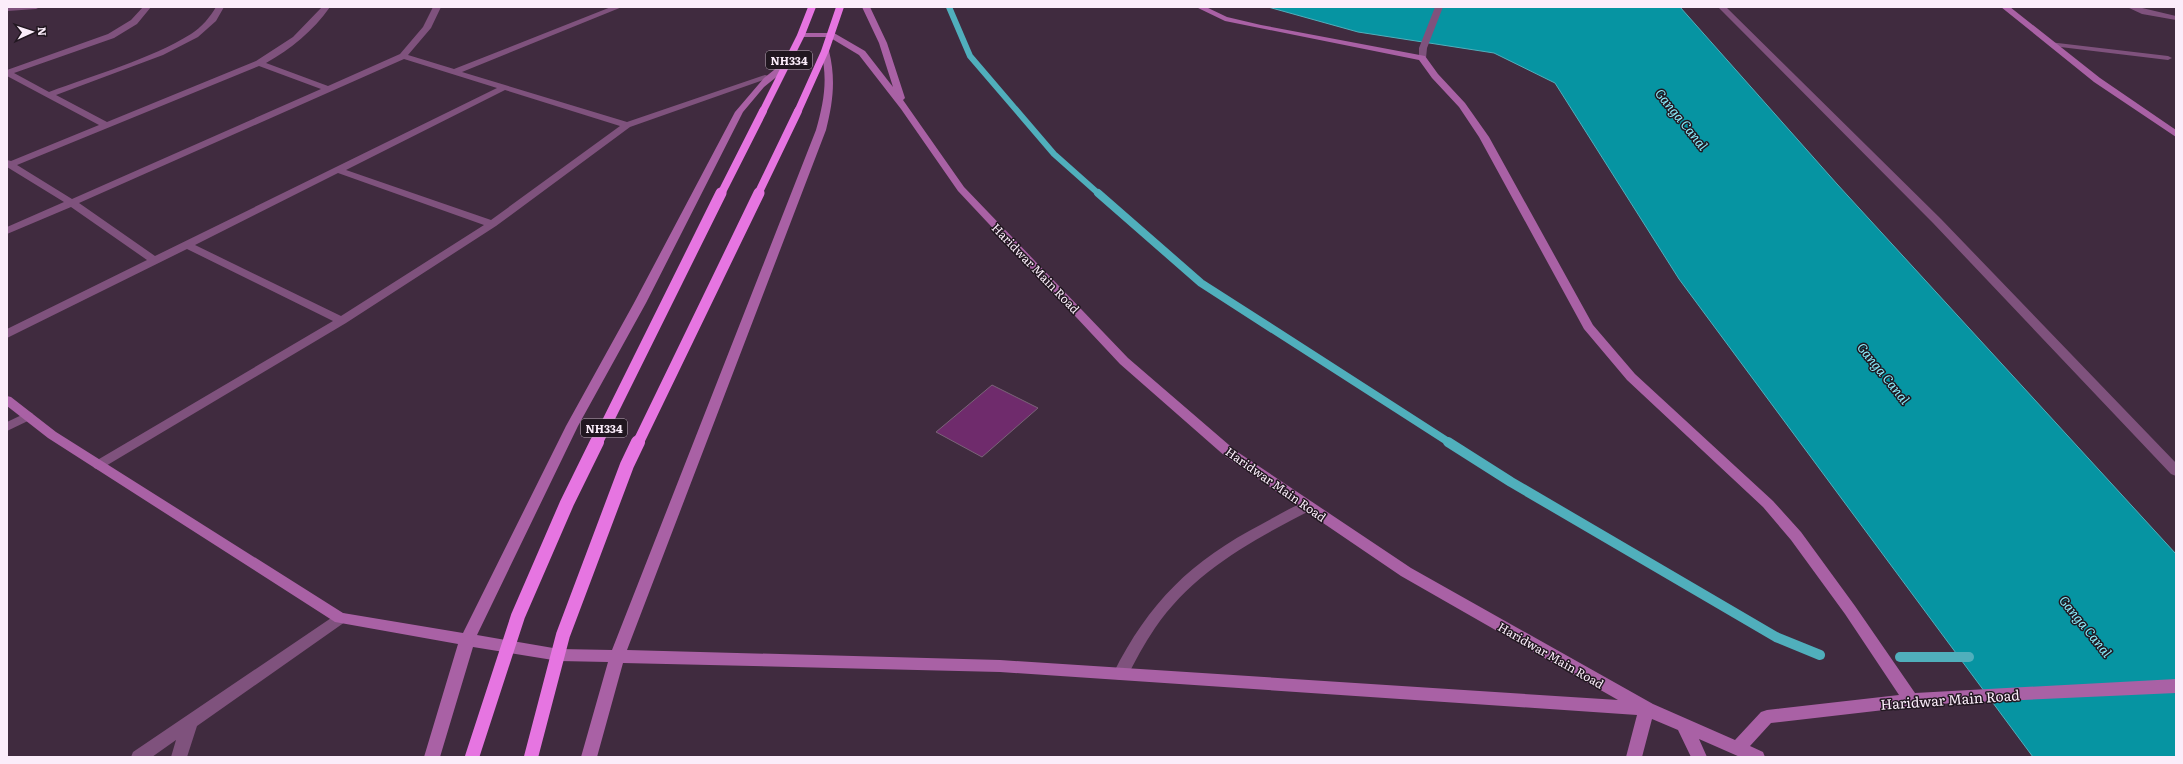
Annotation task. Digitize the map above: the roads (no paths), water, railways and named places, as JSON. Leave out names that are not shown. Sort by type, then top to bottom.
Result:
[{"type":"highway","name":"NH334","points":[[472,757],[518,616],[567,503],[667,299],[788,64],[812,7]]},
{"type":"highway","name":"NH334","points":[[531,757],[563,635],[627,465],[798,112],[825,51],[840,7]]},
{"type":"street","points":[[7,9],[36,7]]},
{"type":"street","points":[[7,73],[110,36],[134,22],[147,7]]},
{"type":"street","points":[[49,95],[160,53],[195,35],[213,19],[220,7]]},
{"type":"street","points":[[9,164],[107,126],[259,63],[288,46],[315,23],[326,7]]},
{"type":"street","points":[[7,232],[403,56],[427,28],[437,7]]},
{"type":"street","points":[[454,72],[618,7]]},
{"type":"street","name":"Haridwar Main Road","points":[[866,7],[883,43],[904,107]]},
{"type":"street","points":[[1200,7],[1225,19],[1247,24],[1422,53]]},
{"type":"street","points":[[1439,7],[1422,53],[1435,76],[1462,105],[1484,137],[1588,327],[1631,377],[1768,504],[1796,536],[1850,610],[1911,700]]},
{"type":"street","points":[[1722,7],[1937,221],[2176,471]]},
{"type":"street","points":[[2005,7],[2097,80],[2176,134]]},
{"type":"street","points":[[2131,7],[2145,12],[2176,18]]},
{"type":"street","points":[[801,35],[831,35]]},
{"type":"street","name":"Haridwar Main Road","points":[[831,35],[862,53],[904,107],[961,189],[1124,361],[1231,454],[1406,572],[1647,709],[1740,752],[1757,757]]},
{"type":"street","points":[[2052,44],[2168,58]]},
{"type":"street","points":[[590,757],[617,656],[821,130],[830,91],[830,70],[825,51]]},
{"type":"street","points":[[403,56],[627,125]]},
{"type":"street","points":[[259,63],[329,89]]},
{"type":"street","points":[[432,757],[467,640],[572,426],[640,303],[739,112],[755,89],[768,77],[788,64]]},
{"type":"street","points":[[7,73],[107,126]]},
{"type":"street","points":[[99,465],[342,321],[492,224],[627,125],[768,77]]},
{"type":"street","points":[[7,334],[505,87]]},
{"type":"street","points":[[9,164],[72,203],[154,261]]},
{"type":"street","points":[[338,170],[492,224]]},
{"type":"street","points":[[187,245],[342,321]]},
{"type":"street","points":[[7,400],[52,435],[340,618],[558,655],[1000,666],[1647,709],[1634,757]]},
{"type":"street","points":[[7,427],[28,416]]},
{"type":"street","points":[[1121,674],[1150,623],[1178,590],[1202,568],[1242,540],[1308,506]]},
{"type":"street","points":[[139,757],[340,618]]},
{"type":"street","name":"Haridwar Main Road","points":[[1740,752],[1767,717],[1936,697],[2176,686]]},
{"type":"street","points":[[179,757],[190,723]]},
{"type":"street","points":[[1684,725],[1699,757]]},
{"type":"water","name":"Ganga Canal","points":[[1268,7],[1680,7],[1837,184],[2176,554],[2176,757],[2033,757],[1679,279],[1555,83],[1494,53],[1358,32]]},
{"type":"waterway","points":[[949,7],[970,56],[1054,154],[1099,194]]},
{"type":"waterway","points":[[1098,193],[1201,283],[1450,443]]},
{"type":"waterway","points":[[1448,442],[1511,482],[1776,637],[1820,655]]},
{"type":"waterway","points":[[1900,657],[1969,657]]}]
